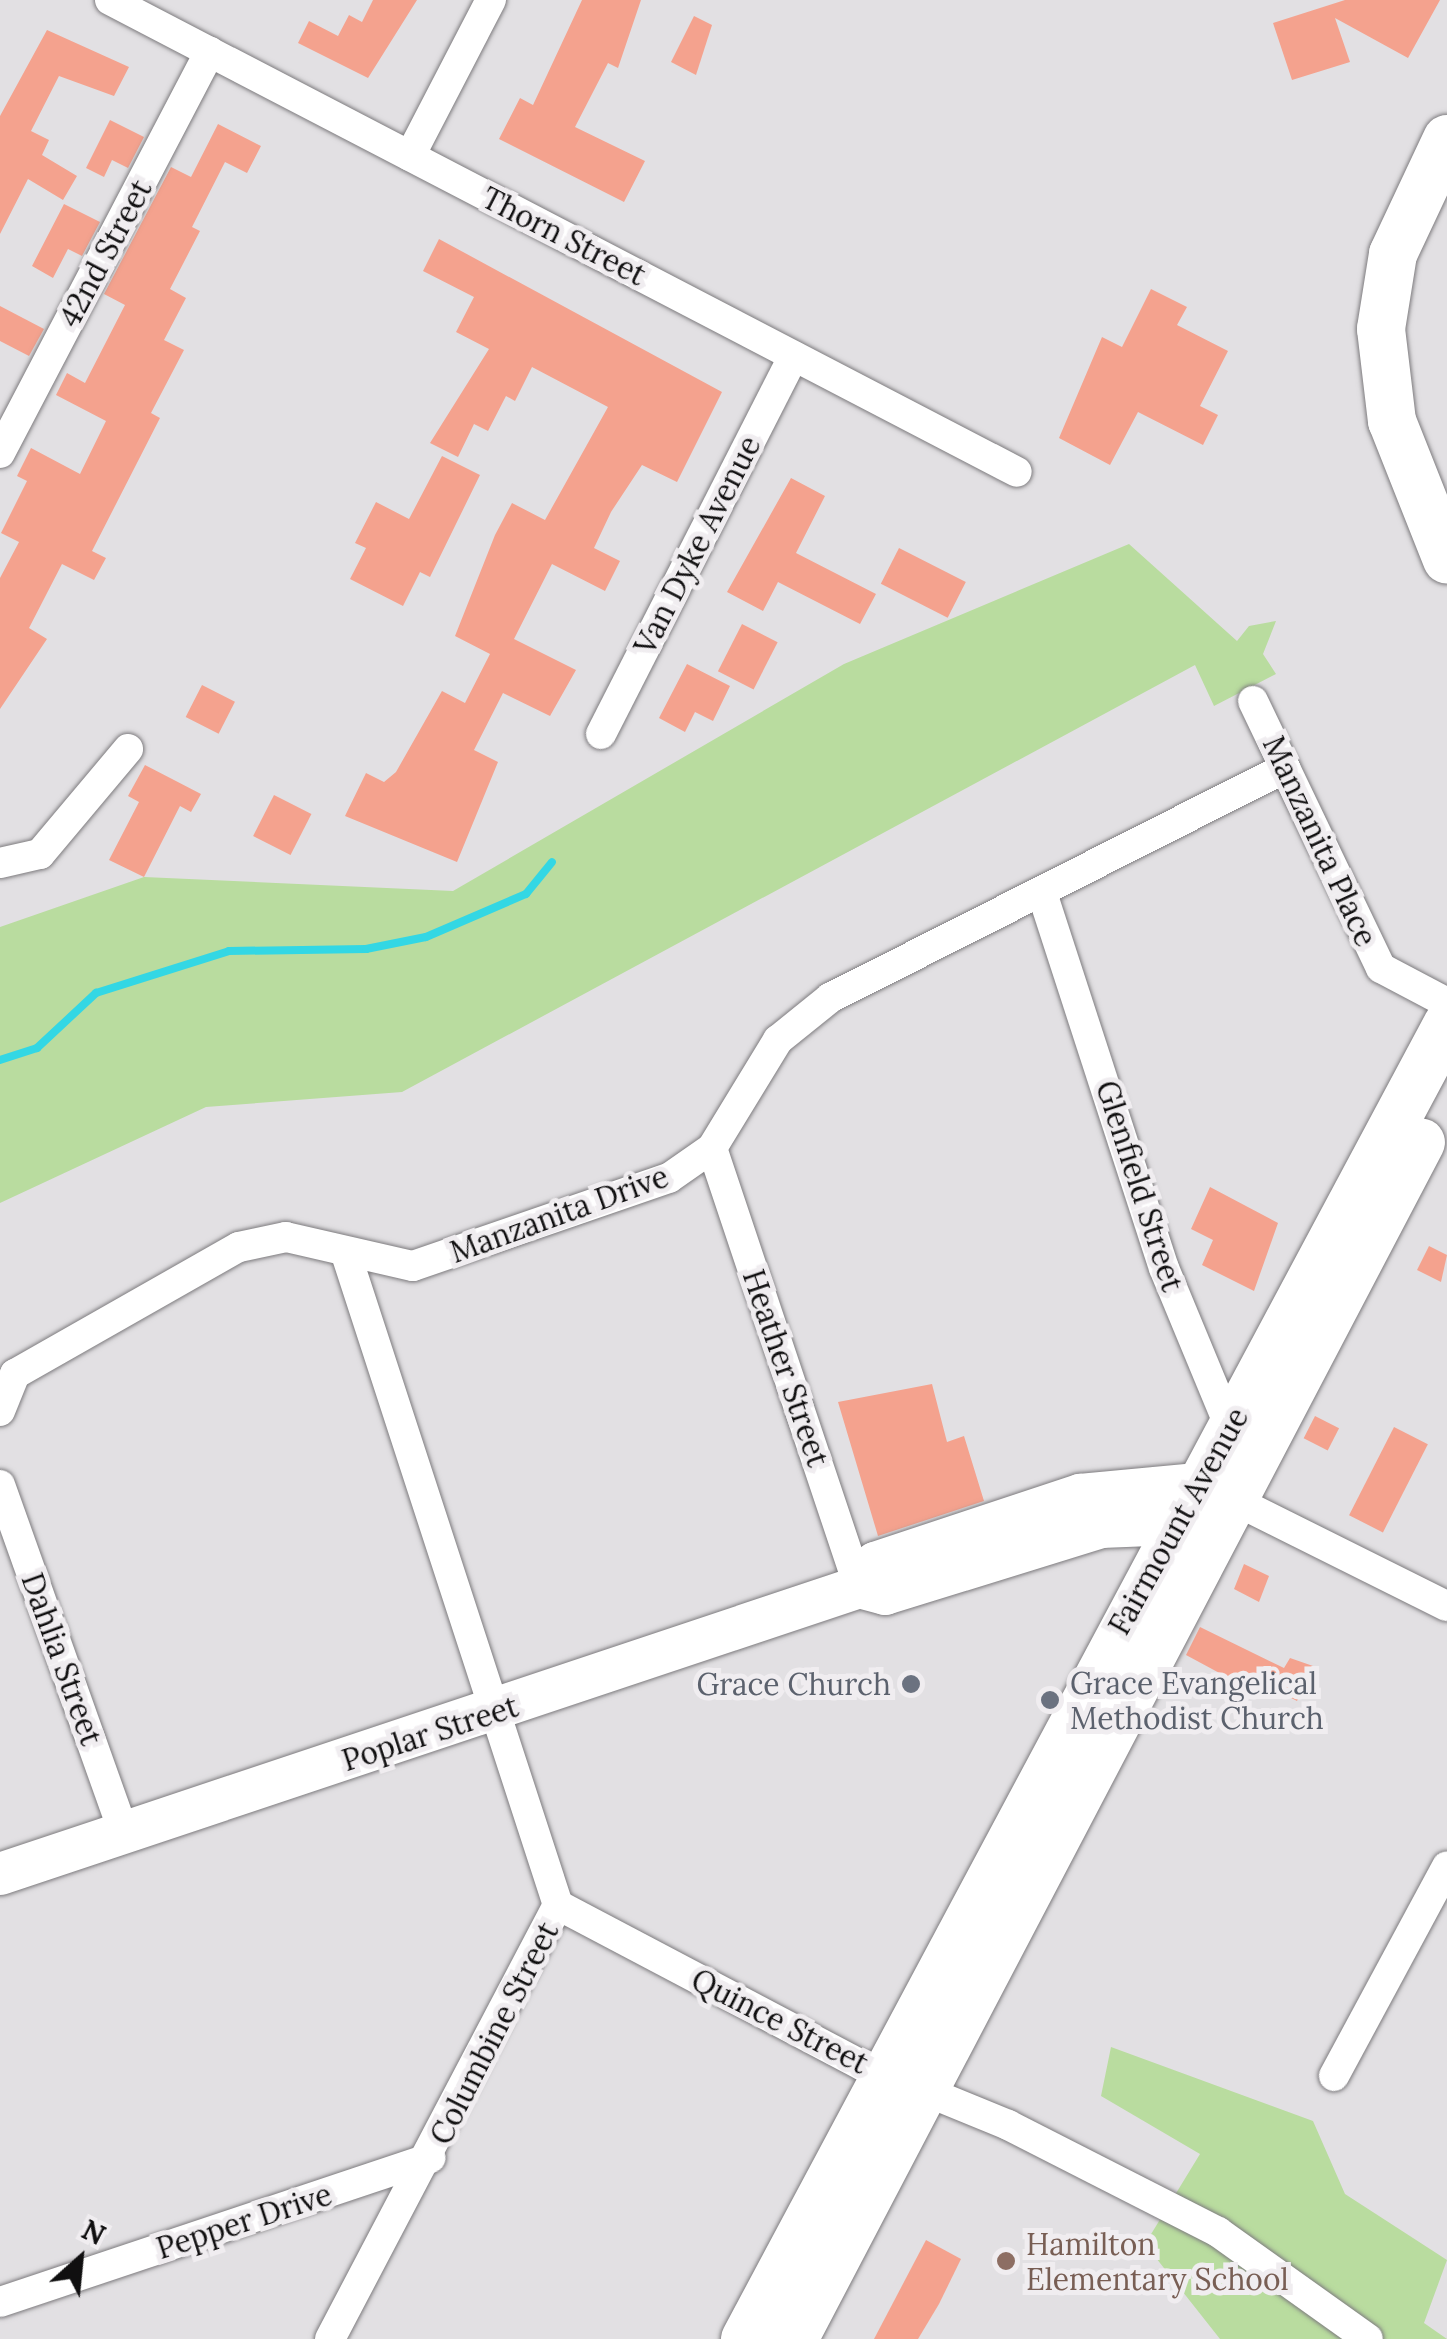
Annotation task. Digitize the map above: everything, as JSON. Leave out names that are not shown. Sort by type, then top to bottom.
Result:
[{"type":"main road","points":[[1447,139],[1393,254],[1381,329],[1392,420],[1447,560]]},
{"type":"main road","name":"Fairmount Avenue","points":[[1213,1495],[1230,1426],[1447,1025]]},
{"type":"main road","name":"Fairmount Avenue","points":[[745,2339],[904,2083],[1213,1495],[1447,1092]]},
{"type":"main road","name":"Fairmount Avenue","points":[[794,2339],[904,2083]]},
{"type":"street","name":"Thorn Street","points":[[110,0],[1018,472]]},
{"type":"street","points":[[410,156],[491,0]]},
{"type":"street","name":"42nd Street","points":[[0,453],[210,52]]},
{"type":"street","name":"Van Dyke Avenue","points":[[601,734],[794,356]]},
{"type":"street","name":"Manzanita Place","points":[[1253,701],[1381,968],[1447,1003]]},
{"type":"street","points":[[0,863],[40,854],[128,749]]},
{"type":"street","name":"Manzanita Drive","points":[[0,1411],[14,1374],[239,1247],[286,1237],[346,1254],[412,1266],[669,1178],[712,1148],[778,1040],[830,998],[1043,896],[1285,768]]},
{"type":"street","name":"Glenfield Street","points":[[1043,896],[1164,1268],[1230,1426]]},
{"type":"street","name":"Heather Street","points":[[712,1148],[859,1587]]},
{"type":"street","name":"Columbine Street","points":[[330,2339],[431,2158],[558,1905],[346,1254]]},
{"type":"street","name":"Dahlia Street","points":[[0,1485],[124,1834]]},
{"type":"street","name":"Poplar Street","points":[[0,1874],[859,1587],[875,1562],[1080,1495],[1213,1495]]},
{"type":"street","points":[[1213,1495],[1447,1606]]},
{"type":"street","points":[[1334,2076],[1447,1866]]},
{"type":"street","name":"Quince Street","points":[[558,1905],[904,2083],[1008,2124],[1218,2232],[1368,2339]]},
{"type":"street","name":"Pepper Drive","points":[[0,2302],[431,2158]]},
{"type":"green space","points":[[1129,544],[1237,641],[1249,626],[1276,621],[1263,654],[1276,674],[1214,706],[1195,665],[402,1092],[206,1107],[0,1203],[0,927],[144,877],[453,891],[844,664]]},
{"type":"green space","points":[[1111,2047],[1313,2121],[1345,2194],[1447,2260],[1424,2323],[1447,2339],[1220,2339],[1145,2244],[1200,2154],[1101,2096]]},
{"type":"building","points":[[373,0],[417,0],[368,78],[298,43],[309,21],[338,36],[349,15],[362,22]]},
{"type":"building","points":[[582,0],[641,0],[618,68],[608,63],[575,127],[645,161],[624,202],[499,139],[520,98],[533,105]]},
{"type":"building","points":[[1345,0],[1440,0],[1408,58],[1335,18],[1350,62],[1292,80],[1273,23]]},
{"type":"building","points":[[694,16],[712,25],[696,75],[671,62]]},
{"type":"building","points":[[47,30],[129,67],[114,96],[59,76],[31,131],[49,140],[42,155],[77,176],[63,200],[28,179],[0,234],[0,116]]},
{"type":"building","points":[[110,120],[144,137],[128,168],[112,160],[104,177],[86,168]]},
{"type":"building","points":[[218,124],[261,146],[247,173],[225,162],[192,227],[200,231],[170,289],[186,298],[164,340],[184,350],[151,413],[160,418],[92,551],[106,558],[94,580],[62,564],[29,628],[47,639],[0,709],[0,578],[19,542],[1,533],[27,481],[17,476],[31,448],[80,474],[106,421],[56,395],[67,373],[85,383],[125,305],[104,294],[171,167],[191,177]]},
{"type":"building","points":[[64,204],[100,222],[82,256],[68,249],[53,278],[32,266]]},
{"type":"building","points":[[439,239],[722,392],[677,482],[642,465],[611,512],[594,548],[620,561],[605,591],[552,564],[514,639],[576,670],[550,716],[503,693],[474,750],[498,762],[457,862],[345,816],[366,773],[384,782],[396,772],[442,691],[465,703],[490,654],[455,636],[495,535],[512,503],[545,520],[608,407],[532,367],[515,401],[506,396],[488,431],[474,424],[458,457],[430,443],[489,349],[456,332],[474,297],[423,271]]},
{"type":"building","points":[[1151,289],[1187,307],[1177,325],[1228,351],[1200,406],[1218,415],[1203,445],[1138,412],[1110,465],[1059,438],[1102,337],[1122,347]]},
{"type":"building","points":[[0,306],[44,329],[29,356],[0,341]]},
{"type":"building","points":[[442,456],[480,475],[430,577],[420,572],[403,606],[350,579],[366,548],[355,543],[376,502],[409,519]]},
{"type":"building","points":[[791,478],[825,496],[796,553],[876,594],[860,624],[778,582],[763,611],[727,592]]},
{"type":"building","points":[[899,548],[966,582],[948,618],[881,584]]},
{"type":"building","points":[[742,624],[778,642],[754,689],[718,671]]},
{"type":"building","points":[[687,664],[730,686],[713,721],[695,712],[685,732],[659,718]]},
{"type":"building","points":[[202,685],[235,702],[219,734],[186,717]]},
{"type":"building","points":[[145,765],[201,794],[191,812],[180,806],[144,877],[109,860],[139,802],[128,796]]},
{"type":"building","points":[[274,795],[311,814],[291,855],[253,836]]},
{"type":"building","points":[[1210,1187],[1278,1223],[1254,1291],[1202,1265],[1213,1240],[1191,1229]]},
{"type":"building","points":[[1429,1246],[1447,1255],[1441,1282],[1417,1270]]},
{"type":"building","points":[[932,1384],[947,1442],[964,1436],[984,1501],[878,1536],[838,1402]]},
{"type":"building","points":[[1315,1416],[1339,1428],[1328,1451],[1304,1438]]},
{"type":"building","points":[[1394,1427],[1428,1444],[1383,1532],[1349,1515]]},
{"type":"building","points":[[1244,1564],[1269,1576],[1259,1602],[1234,1589]]},
{"type":"building","points":[[1200,1627],[1284,1668],[1290,1658],[1313,1666],[1297,1701],[1256,1680],[1251,1690],[1186,1655]]},
{"type":"building","points":[[926,2240],[961,2259],[939,2304],[918,2339],[874,2339]]},
{"type":"waterway","points":[[0,1060],[37,1048],[96,993],[229,951],[366,949],[426,937],[526,894],[552,862]]},
{"type":"place","name":"Grace Church","points":[[911,1684]]},
{"type":"place","name":"Grace Evangelical Methodist Church","points":[[1050,1700]]},
{"type":"place","name":"Hamilton Elementary School","points":[[1006,2261]]}]
